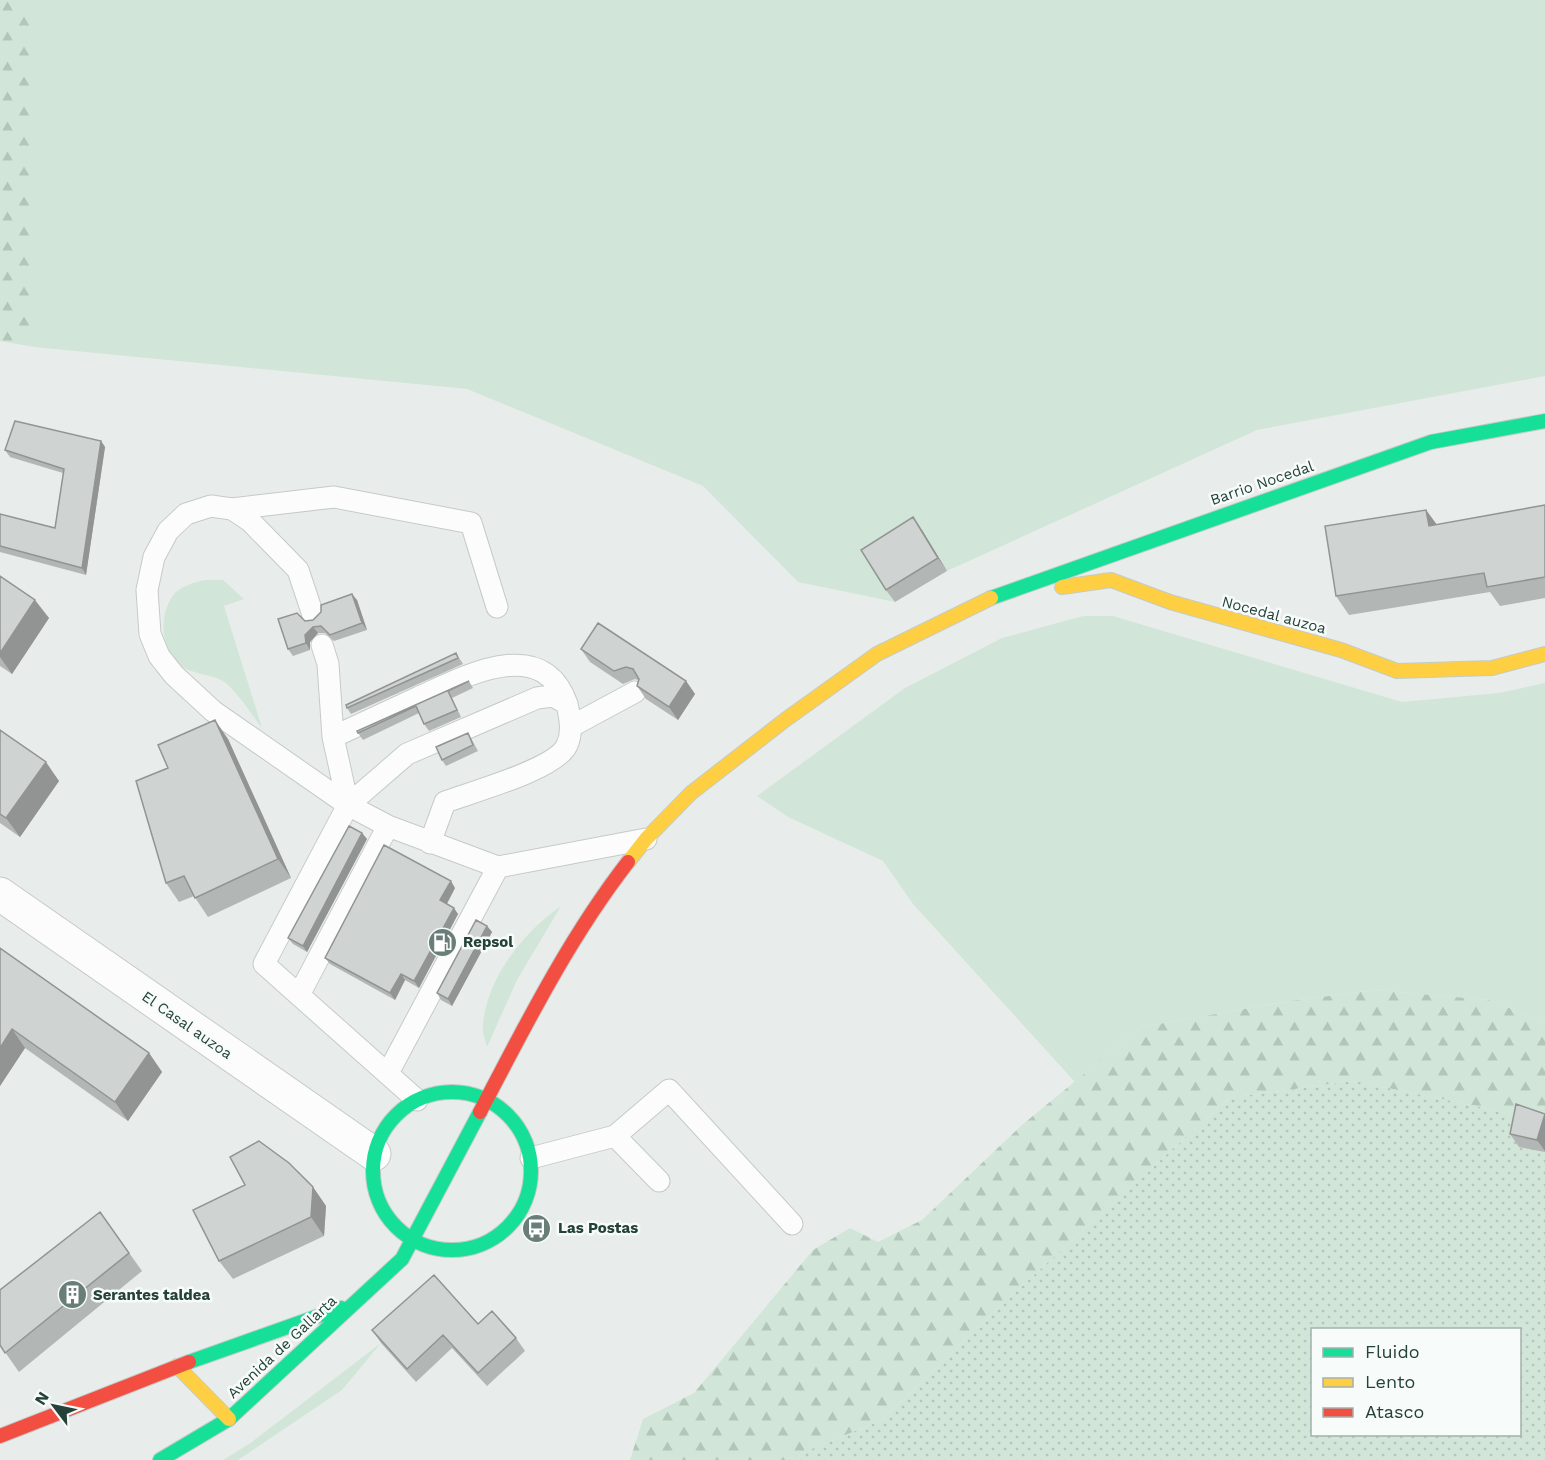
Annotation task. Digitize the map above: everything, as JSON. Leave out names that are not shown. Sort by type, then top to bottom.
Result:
[{"type":"street","name":"Barrio Nocedal","points":[[996,596],[1431,442],[1545,421]]},
{"type":"street","name":"Nocedal auzoa","points":[[996,596],[1111,580],[1170,602],[1341,650],[1397,670],[1492,668],[1545,654]]},
{"type":"street","name":"Avenida de Gallarta","points":[[160,1460],[228,1419],[392,1270],[412,1241],[571,944],[607,889],[646,839],[691,793],[785,720],[877,654],[996,596]]},
{"type":"street","name":"El Casal auzoa","points":[[0,894],[374,1154]]},
{"type":"street","points":[[440,1092],[464,1092],[486,1099],[512,1118],[523,1134],[531,1158],[531,1184],[523,1208],[507,1229],[486,1244],[462,1251],[436,1250],[412,1241],[392,1225],[378,1204],[372,1179],[374,1154],[382,1132],[398,1113],[417,1100],[440,1092]]},
{"type":"street","points":[[0,1436],[177,1366],[355,1302]]},
{"type":"street","points":[[177,1366],[228,1419]]},
{"type":"lane","points":[[497,607],[471,523],[334,497],[232,509],[211,506],[186,514],[168,531],[154,557],[147,590],[150,634],[159,656],[174,675],[213,711],[348,805],[388,826],[498,867],[646,839]]},
{"type":"lane","points":[[232,509],[250,521],[298,570],[313,615]]},
{"type":"lane","points":[[322,645],[328,664],[333,737],[348,805]]},
{"type":"lane","points":[[333,737],[473,672],[499,666],[526,666],[546,672],[561,685],[572,726],[567,747],[550,764],[445,802],[430,843]]},
{"type":"lane","points":[[572,726],[635,692]]},
{"type":"lane","points":[[417,1100],[264,964],[348,805],[407,754],[537,698],[552,696],[567,704]]},
{"type":"lane","points":[[299,995],[388,826]]},
{"type":"lane","points":[[388,1073],[498,867]]},
{"type":"lane","points":[[531,1158],[615,1136],[669,1090],[792,1224]]},
{"type":"lane","points":[[615,1136],[659,1181]]},
{"type":"green space","points":[[0,0],[34,0],[34,347],[0,341]]},
{"type":"green space","points":[[34,0],[1545,0],[1545,376],[1257,430],[947,571],[923,531],[870,563],[895,602],[798,582],[703,486],[467,389],[34,347]]},
{"type":"green space","points":[[204,580],[223,580],[244,599],[224,606],[262,728],[227,684],[222,680],[186,669],[173,658],[168,650],[164,620],[170,601],[182,588]]},
{"type":"green space","points":[[1083,616],[1113,616],[1402,702],[1499,693],[1545,683],[1545,1022],[1489,1000],[1375,990],[1290,1001],[1141,1027],[1075,1082],[913,904],[883,861],[788,817],[757,796],[905,688],[1002,638]]},
{"type":"green space","points":[[561,906],[517,980],[487,1047],[483,1033],[486,1006],[500,973],[533,929]]},
{"type":"green space","points":[[1375,990],[1489,1000],[1545,1022],[1545,1124],[1476,1106],[1353,1081],[1229,1098],[1012,1295],[882,1420],[785,1460],[630,1460],[643,1419],[694,1393],[813,1250],[850,1228],[878,1242],[922,1220],[1022,1125],[1141,1027],[1290,1001]]},
{"type":"green space","points":[[1353,1081],[1476,1106],[1545,1124],[1545,1460],[785,1460],[882,1420],[1012,1295],[1229,1098]]},
{"type":"green space","points":[[381,1343],[342,1390],[238,1460],[223,1460],[249,1444]]},
{"type":"building","points":[[15,421],[101,441],[82,568],[0,546],[0,514],[55,528],[64,469],[5,450]]},
{"type":"building","points":[[1545,505],[1545,577],[1487,587],[1484,573],[1336,596],[1325,526],[1426,510],[1429,526]]},
{"type":"building","points":[[913,517],[938,558],[886,590],[861,550]]},
{"type":"building","points":[[0,576],[35,600],[0,653]]},
{"type":"building","points":[[352,594],[362,623],[330,635],[321,626],[313,627],[305,635],[306,643],[288,649],[278,619],[297,613],[305,621],[313,620],[321,612],[321,605]]},
{"type":"building","points":[[598,623],[686,681],[669,707],[637,686],[639,679],[633,669],[626,667],[614,671],[581,649]]},
{"type":"building","points":[[456,653],[458,658],[347,708],[346,705]]},
{"type":"building","points":[[469,681],[448,691],[457,710],[424,724],[416,706],[358,733],[357,731]]},
{"type":"building","points":[[215,720],[278,859],[195,898],[184,876],[166,883],[136,781],[168,768],[158,745]]},
{"type":"building","points":[[0,730],[46,762],[6,818],[0,814]]},
{"type":"building","points":[[468,733],[473,745],[442,760],[436,747]]},
{"type":"building","points":[[349,826],[362,833],[303,946],[288,938]]},
{"type":"building","points":[[384,845],[451,881],[440,900],[454,908],[414,981],[401,974],[390,993],[325,958]]},
{"type":"building","points":[[476,920],[487,926],[448,999],[437,993]]},
{"type":"building","points":[[0,948],[149,1053],[115,1102],[12,1029],[0,1048]]},
{"type":"building","points":[[1516,1104],[1545,1114],[1537,1140],[1510,1134]]},
{"type":"building","points":[[259,1141],[289,1163],[313,1187],[311,1217],[219,1261],[193,1210],[245,1185],[230,1157]]},
{"type":"building","points":[[100,1212],[129,1253],[5,1353],[0,1345],[0,1290]]},
{"type":"building","points":[[434,1275],[478,1324],[492,1311],[516,1338],[478,1373],[443,1335],[407,1369],[372,1330]]},
{"type":"traffic: fast","points":[[991,598],[1431,442],[1545,421]]},
{"type":"traffic: fast","points":[[452,1092],[467,1093],[482,1098],[496,1105],[508,1115],[518,1127],[525,1141],[530,1156],[531,1171],[530,1186],[525,1201],[518,1215],[508,1227],[496,1237],[482,1244],[467,1249],[452,1250],[437,1249],[422,1244],[408,1237],[396,1227],[386,1215],[379,1201],[374,1186],[373,1171],[374,1156],[379,1141],[386,1127],[396,1115],[408,1105],[422,1098],[437,1093],[452,1092]]},
{"type":"traffic: fast","points":[[160,1460],[229,1419],[402,1259],[480,1112]]},
{"type":"traffic: fast","points":[[189,1362],[341,1308]]},
{"type":"traffic: slow","points":[[1062,587],[1111,580],[1170,602],[1341,650],[1397,671],[1492,668],[1545,654]]},
{"type":"traffic: slow","points":[[628,862],[646,839],[691,793],[785,720],[877,654],[991,598]]},
{"type":"traffic: slow","points":[[177,1366],[229,1419]]},
{"type":"traffic: jam","points":[[480,1112],[567,952],[628,862]]},
{"type":"traffic: jam","points":[[0,1436],[189,1362]]},
{"type":"place","name":"Repsol","points":[[442,942]]},
{"type":"place","name":"Las Postas","points":[[537,1228]]},
{"type":"place","name":"Serantes taldea","points":[[72,1295]]}]
